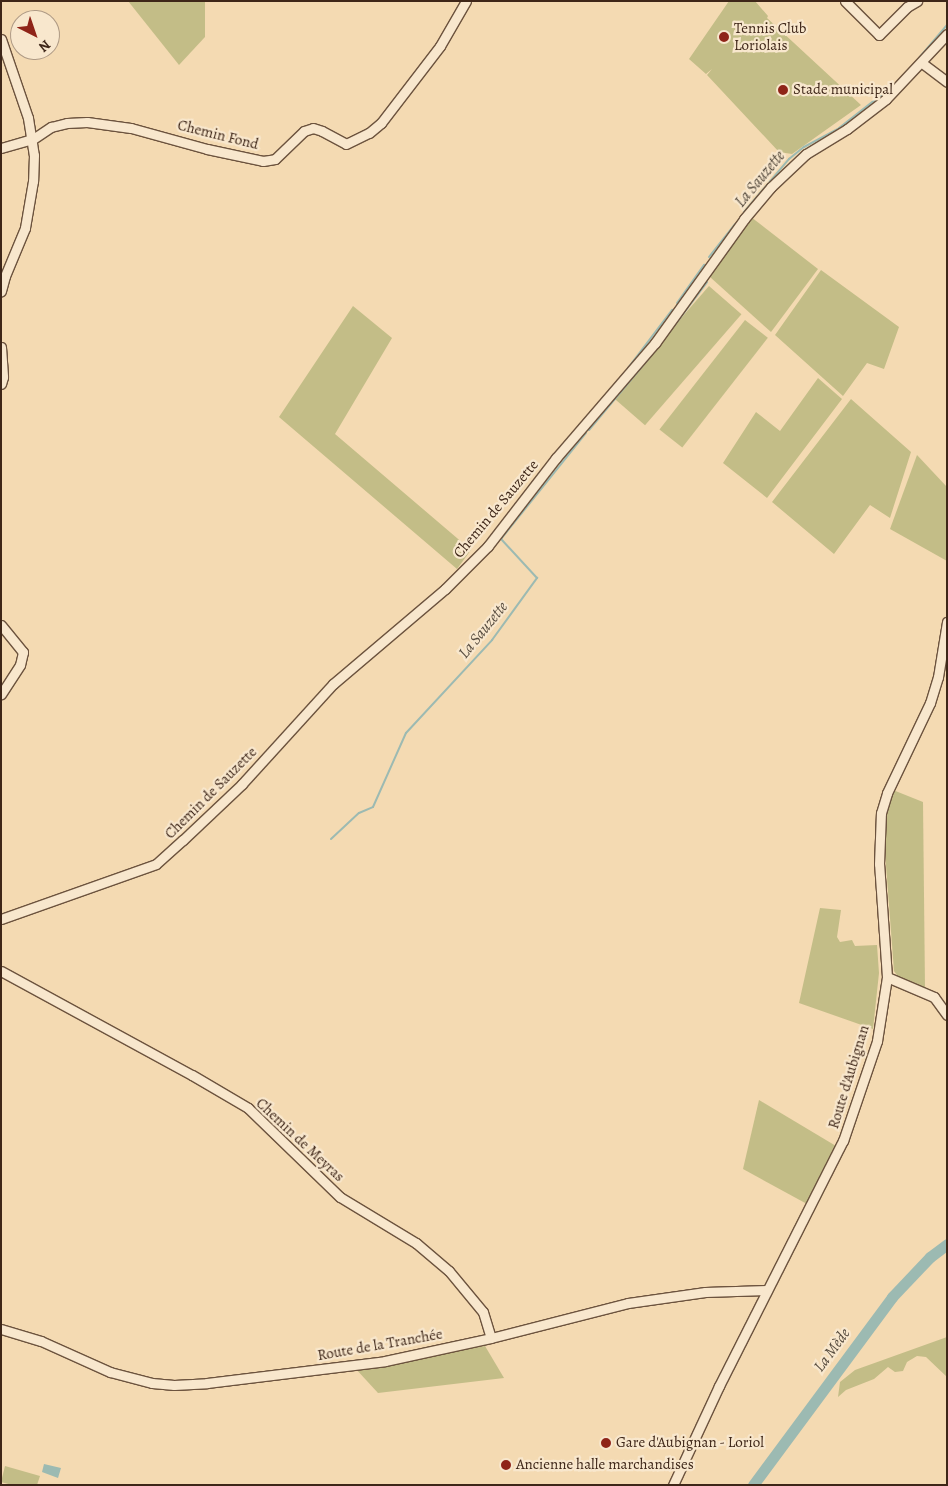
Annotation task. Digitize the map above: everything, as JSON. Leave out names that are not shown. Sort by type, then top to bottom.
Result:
[{"type":"street","name":"Chemin Fond","points":[[33,139],[50,127],[67,123],[87,122],[139,130],[207,149],[264,161],[275,159],[304,131],[312,128],[322,130],[346,144],[369,133],[381,123],[440,46],[466,1]]},
{"type":"street","points":[[845,1],[879,35],[907,7],[917,1]]},
{"type":"street","name":"Chemin de Sauzette","points":[[1,919],[156,864],[178,845],[242,784],[333,684],[439,594],[488,546],[556,458],[655,343],[744,219],[771,187],[806,154],[847,129],[886,99],[922,63],[947,34]]},
{"type":"street","points":[[1,39],[28,118],[33,139],[33,181],[30,206],[25,228],[5,276],[1,291]]},
{"type":"street","points":[[922,63],[947,82]]},
{"type":"street","points":[[1,148],[33,139]]},
{"type":"street","points":[[1,347],[1,384]]},
{"type":"street","name":"Route d'Aubignan","points":[[673,1485],[719,1386],[843,1141],[877,1041],[887,977],[879,864],[880,813],[887,793],[930,703],[938,677],[947,622]]},
{"type":"street","points":[[1,625],[22,652],[20,666],[1,694]]},
{"type":"street","name":"Chemin de Meyras","points":[[1,971],[192,1075],[248,1108],[340,1197],[416,1243],[449,1271],[483,1312],[491,1338]]},
{"type":"street","points":[[887,977],[934,997],[947,1015]]},
{"type":"street","name":"Route de la Tranchée","points":[[1,1329],[41,1341],[110,1372],[152,1383],[174,1385],[208,1384],[385,1361],[491,1338],[628,1303],[705,1292],[767,1290]]},
{"type":"shaded area","points":[[128,1],[205,1],[205,37],[179,65]]},
{"type":"shaded area","name":"Stade municipal","points":[[729,1],[755,1],[768,16],[767,18],[861,105],[792,154],[779,152],[707,75],[712,69],[706,74],[689,59]]},
{"type":"shaded area","points":[[751,217],[818,269],[771,332],[710,277]]},
{"type":"shaded area","points":[[821,270],[899,327],[884,369],[867,363],[843,396],[775,335]]},
{"type":"shaded area","points":[[709,286],[741,314],[645,425],[613,397]]},
{"type":"shaded area","points":[[353,306],[392,338],[335,434],[471,550],[457,569],[279,417]]},
{"type":"shaded area","points":[[745,320],[768,338],[682,447],[659,430]]},
{"type":"shaded area","points":[[818,378],[842,399],[767,498],[723,463],[756,412],[780,431]]},
{"type":"shaded area","points":[[851,399],[911,452],[890,518],[870,505],[834,554],[772,502]]},
{"type":"shaded area","points":[[917,455],[947,487],[947,561],[890,529]]},
{"type":"shaded area","points":[[893,790],[923,802],[925,988],[899,978],[894,971],[885,852],[886,816]]},
{"type":"shaded area","points":[[820,908],[841,910],[837,937],[840,942],[852,940],[855,946],[877,945],[879,973],[873,1029],[799,1003]]},
{"type":"shaded area","points":[[759,1100],[836,1146],[807,1204],[743,1169]]},
{"type":"shaded area","points":[[947,1337],[947,1377],[926,1357],[917,1356],[907,1362],[903,1371],[895,1372],[888,1367],[874,1379],[846,1390],[838,1397],[840,1382],[855,1370]]},
{"type":"shaded area","points":[[485,1346],[504,1378],[378,1393],[355,1368]]},
{"type":"shaded area","points":[[5,1466],[40,1476],[37,1485],[12,1485],[1,1482]]},
{"type":"water","points":[[44,1464],[61,1468],[58,1478],[42,1472]]},
{"type":"waterway","name":"La Sauzette","points":[[919,58],[947,25]]},
{"type":"waterway","name":"La Sauzette","points":[[744,212],[789,159],[804,147],[839,128],[894,85]]},
{"type":"waterway","name":"La Sauzette","points":[[709,257],[735,224]]},
{"type":"waterway","name":"La Sauzette","points":[[677,303],[704,265]]},
{"type":"waterway","points":[[589,430],[656,350],[707,282]]},
{"type":"waterway","name":"La Sauzette","points":[[628,368],[672,310]]},
{"type":"waterway","name":"La Sauzette","points":[[331,839],[359,813],[373,807],[406,733],[492,640],[537,578],[501,539],[586,433]]},
{"type":"waterway","name":"La Mède","points":[[753,1485],[892,1297],[930,1257],[947,1244]]},
{"type":"place","name":"Tennis Club Loriolais","points":[[724,37]]},
{"type":"place","name":"Stade municipal","points":[[783,90]]},
{"type":"place","name":"Gare d'Aubignan - Loriol","points":[[606,1443]]},
{"type":"place","name":"Ancienne halle marchandises","points":[[506,1465]]}]
